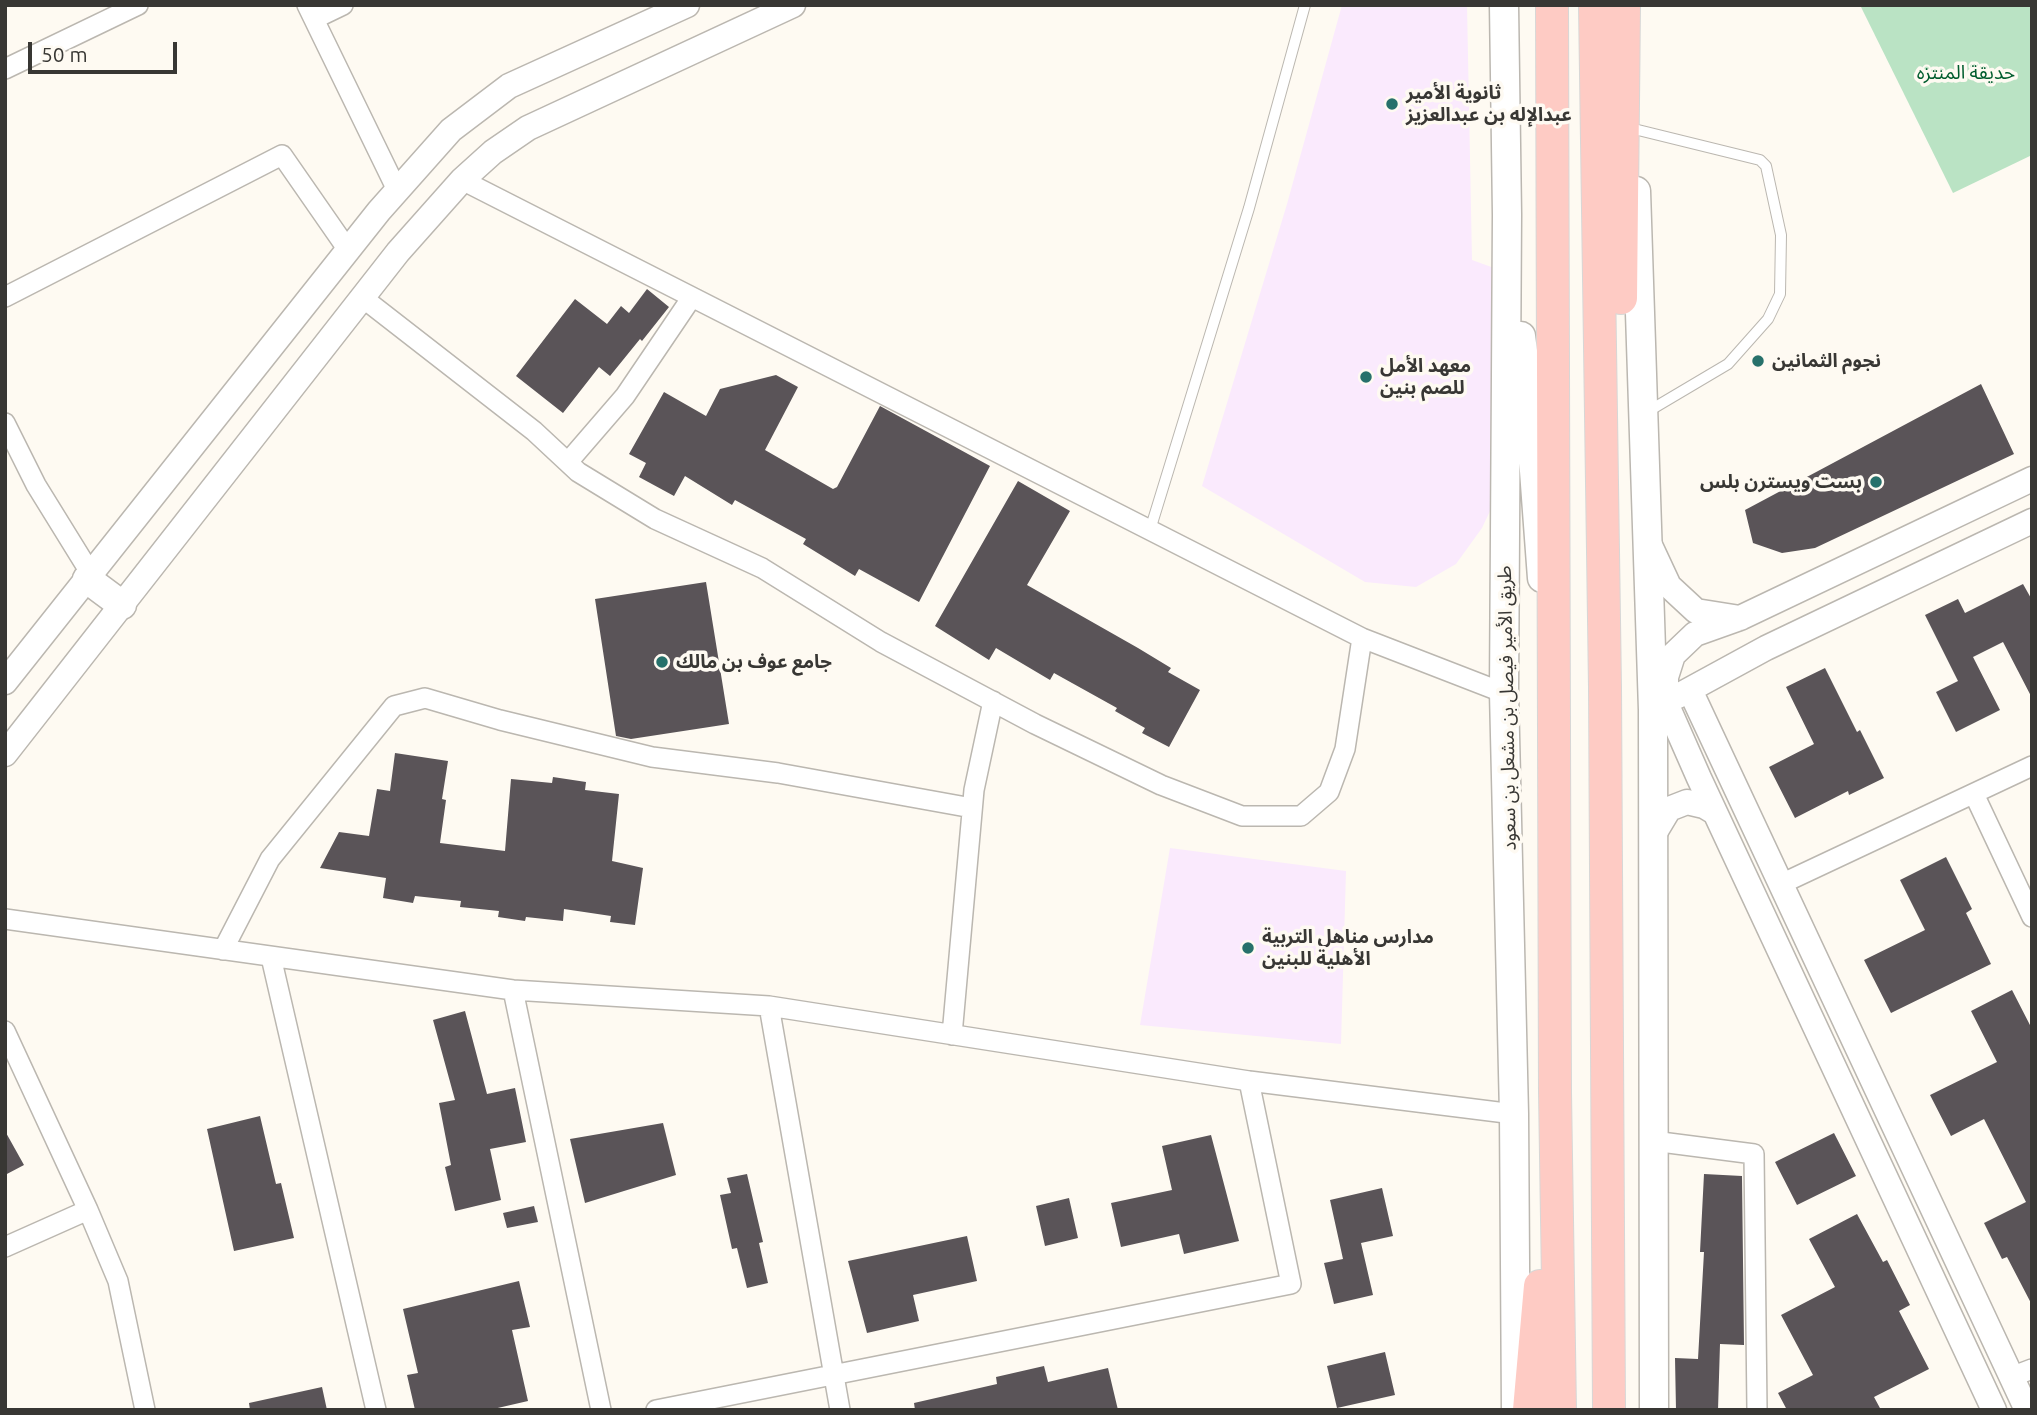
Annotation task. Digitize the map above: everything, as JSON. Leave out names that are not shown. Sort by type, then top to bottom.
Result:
[{"type":"main road","name":"طريق الأمير فيصل بن مشعل بن سعود","points":[[1504,5],[1507,215],[1504,693],[1514,1114],[1516,1410]]},
{"type":"main road","points":[[1552,5],[1555,1093],[1560,1410]]},
{"type":"main road","points":[[1595,5],[1605,687],[1609,1410]]},
{"type":"main road","points":[[1605,687],[1619,543],[1624,5]]},
{"type":"main road","points":[[1630,5],[1647,539],[1660,707],[1654,834],[1654,1410]]},
{"type":"main road","points":[[1507,215],[1528,390],[1536,527],[1555,696]]},
{"type":"main road","points":[[89,577],[122,605]]},
{"type":"main road","points":[[1529,1410],[1555,1093]]},
{"type":"street","points":[[5,69],[138,5]]},
{"type":"street","points":[[344,5],[311,12],[397,190]]},
{"type":"street","points":[[5,754],[398,252],[462,180],[493,152],[528,128],[793,5]]},
{"type":"street","points":[[5,682],[348,250],[451,130],[509,86],[674,8]]},
{"type":"street","points":[[5,297],[282,155],[348,250]]},
{"type":"street","points":[[462,180],[1362,638],[1504,693]]},
{"type":"street","points":[[568,463],[625,396],[692,297]]},
{"type":"street","points":[[362,298],[534,431],[578,472],[655,519],[762,568],[881,642],[993,701],[1161,785],[1242,816],[1301,816],[1329,792],[1345,749],[1362,638]]},
{"type":"street","points":[[5,423],[36,485],[89,577]]},
{"type":"street","points":[[1994,1410],[1714,812],[1660,707],[1673,655],[1695,634],[1740,618],[2032,479]]},
{"type":"street","points":[[1660,707],[1766,648],[2032,521]]},
{"type":"street","points":[[1647,539],[1669,586],[1696,611],[1740,618]]},
{"type":"street","points":[[1690,690],[1781,884],[2021,1373],[2026,1410]]},
{"type":"street","points":[[223,950],[270,859],[394,706],[425,698],[500,720],[652,757],[778,773],[972,808]]},
{"type":"street","points":[[952,1035],[974,790],[993,701]]},
{"type":"street","points":[[1781,884],[2032,766]]},
{"type":"street","points":[[1973,793],[2032,917]]},
{"type":"street","points":[[1654,834],[1669,809],[1687,802],[1714,812]]},
{"type":"street","points":[[5,919],[513,990],[769,1006],[1249,1081],[1514,1114]]},
{"type":"street","points":[[271,957],[376,1410]]},
{"type":"street","points":[[513,990],[601,1410]]},
{"type":"street","points":[[769,1006],[839,1410]]},
{"type":"street","points":[[5,1031],[118,1281],[145,1410]]},
{"type":"street","points":[[656,1410],[1291,1284],[1249,1081]]},
{"type":"street","points":[[1653,1141],[1754,1154],[1757,1410]]},
{"type":"street","points":[[5,1247],[88,1210]]},
{"type":"lane","points":[[1150,530],[1249,208],[1305,5]]},
{"type":"lane","points":[[1634,129],[1760,160],[1766,166],[1781,235],[1780,294],[1769,319],[1728,365],[1644,414]]},
{"type":"shaded area","name":"معهد الأمل للصم بنين","points":[[1342,5],[1467,5],[1472,260],[1494,268],[1498,494],[1482,528],[1456,564],[1416,587],[1365,582],[1202,486],[1287,204]]},
{"type":"shaded area","name":"مدارس مناهل التربية الأهلية للبنين","points":[[1170,848],[1346,871],[1341,1044],[1140,1025]]},
{"type":"green space","name":"حديقة المنتزه","points":[[1860,5],[2032,5],[2032,155],[1953,193]]},
{"type":"building","points":[[647,289],[669,307],[610,376],[599,367],[563,413],[516,376],[575,299],[607,324],[621,306],[629,313]]},
{"type":"building","points":[[776,375],[798,387],[765,450],[833,489],[837,487],[880,406],[990,466],[919,602],[859,569],[855,576],[803,544],[806,539],[735,500],[732,505],[685,476],[674,496],[639,477],[646,463],[629,454],[664,392],[706,416],[720,389]]},
{"type":"building","name":"بست ويسترن بلس","points":[[1981,384],[2014,454],[1815,548],[1782,553],[1753,543],[1745,510]]},
{"type":"building","points":[[1018,481],[1070,511],[1027,585],[1171,668],[1168,672],[1200,690],[1169,747],[1142,733],[1145,728],[1115,711],[1117,708],[1054,673],[1050,680],[996,648],[989,660],[935,626]]},
{"type":"building","name":"جامع عوف بن مالك","points":[[706,582],[729,724],[631,739],[616,736],[595,599]]},
{"type":"building","points":[[2023,584],[2032,600],[2032,698],[2003,642],[1973,657],[2000,710],[1956,732],[1936,692],[1958,681],[1925,615],[1958,599],[1965,613]]},
{"type":"building","points":[[1825,668],[1884,778],[1849,795],[1848,791],[1795,818],[1769,767],[1814,744],[1786,687]]},
{"type":"building","points":[[395,753],[448,761],[442,799],[446,800],[440,843],[505,851],[511,779],[552,783],[553,777],[586,782],[585,790],[619,794],[612,861],[643,868],[635,925],[610,922],[611,916],[564,909],[563,921],[526,917],[525,921],[498,917],[499,911],[460,907],[461,901],[415,896],[413,903],[383,898],[386,878],[320,868],[339,832],[369,836],[377,789],[390,791]]},
{"type":"building","points":[[1946,857],[1972,909],[1966,913],[1991,964],[1891,1013],[1864,960],[1925,930],[1900,880]]},
{"type":"building","points":[[2012,990],[2032,1029],[2032,1305],[2007,1257],[2002,1259],[1984,1223],[2026,1202],[1984,1119],[1951,1136],[1930,1095],[1997,1062],[1971,1011]]},
{"type":"building","points":[[465,1011],[487,1094],[515,1088],[526,1142],[490,1149],[501,1200],[455,1211],[445,1167],[451,1165],[439,1103],[455,1100],[433,1020]]},
{"type":"building","points":[[260,1116],[276,1184],[281,1183],[294,1238],[234,1251],[207,1129]]},
{"type":"building","points":[[663,1123],[676,1175],[585,1203],[570,1139]]},
{"type":"building","points":[[5,1131],[24,1165],[5,1175]]},
{"type":"building","points":[[1834,1133],[1856,1176],[1797,1205],[1775,1162]]},
{"type":"building","points":[[1211,1135],[1239,1241],[1184,1254],[1179,1234],[1121,1247],[1111,1203],[1172,1190],[1162,1146]]},
{"type":"building","points":[[747,1174],[763,1242],[759,1243],[768,1283],[747,1288],[737,1248],[732,1249],[720,1195],[731,1193],[727,1178]]},
{"type":"building","points":[[1704,1174],[1742,1176],[1744,1345],[1720,1344],[1718,1410],[1676,1410],[1675,1358],[1698,1359],[1704,1252],[1700,1252]]},
{"type":"building","points":[[1382,1188],[1393,1236],[1361,1243],[1373,1295],[1334,1304],[1324,1263],[1343,1259],[1330,1200]]},
{"type":"building","points":[[1069,1198],[1078,1238],[1045,1246],[1036,1206]]},
{"type":"building","points":[[534,1206],[538,1222],[507,1228],[503,1213]]},
{"type":"building","points":[[1857,1214],[1883,1262],[1887,1260],[1910,1305],[1899,1311],[1929,1369],[1874,1397],[1881,1410],[1787,1410],[1778,1393],[1813,1375],[1781,1315],[1835,1287],[1809,1239]]},
{"type":"building","points":[[967,1236],[977,1281],[913,1295],[919,1321],[867,1333],[848,1261]]},
{"type":"building","points":[[519,1281],[530,1327],[512,1330],[528,1401],[489,1410],[415,1410],[407,1375],[418,1373],[403,1309]]},
{"type":"building","points":[[1385,1352],[1395,1395],[1337,1408],[1327,1366]]},
{"type":"building","points":[[1044,1366],[1048,1382],[1108,1368],[1118,1410],[915,1410],[914,1403],[997,1384],[996,1377]]},
{"type":"building","points":[[322,1387],[327,1410],[250,1410],[249,1403]]},
{"type":"place","name":"ثانوية الأمير عبدالإله بن عبدالعزيز","points":[[1392,104]]},
{"type":"place","name":"نجوم الثمانين","points":[[1758,361]]},
{"type":"place","name":"معهد الأمل للصم بنين","points":[[1366,377]]},
{"type":"place","name":"بست ويسترن بلس","points":[[1876,482]]},
{"type":"place","name":"جامع عوف بن مالك","points":[[662,662]]},
{"type":"place","name":"مدارس مناهل التربية الأهلية للبنين","points":[[1248,948]]}]
